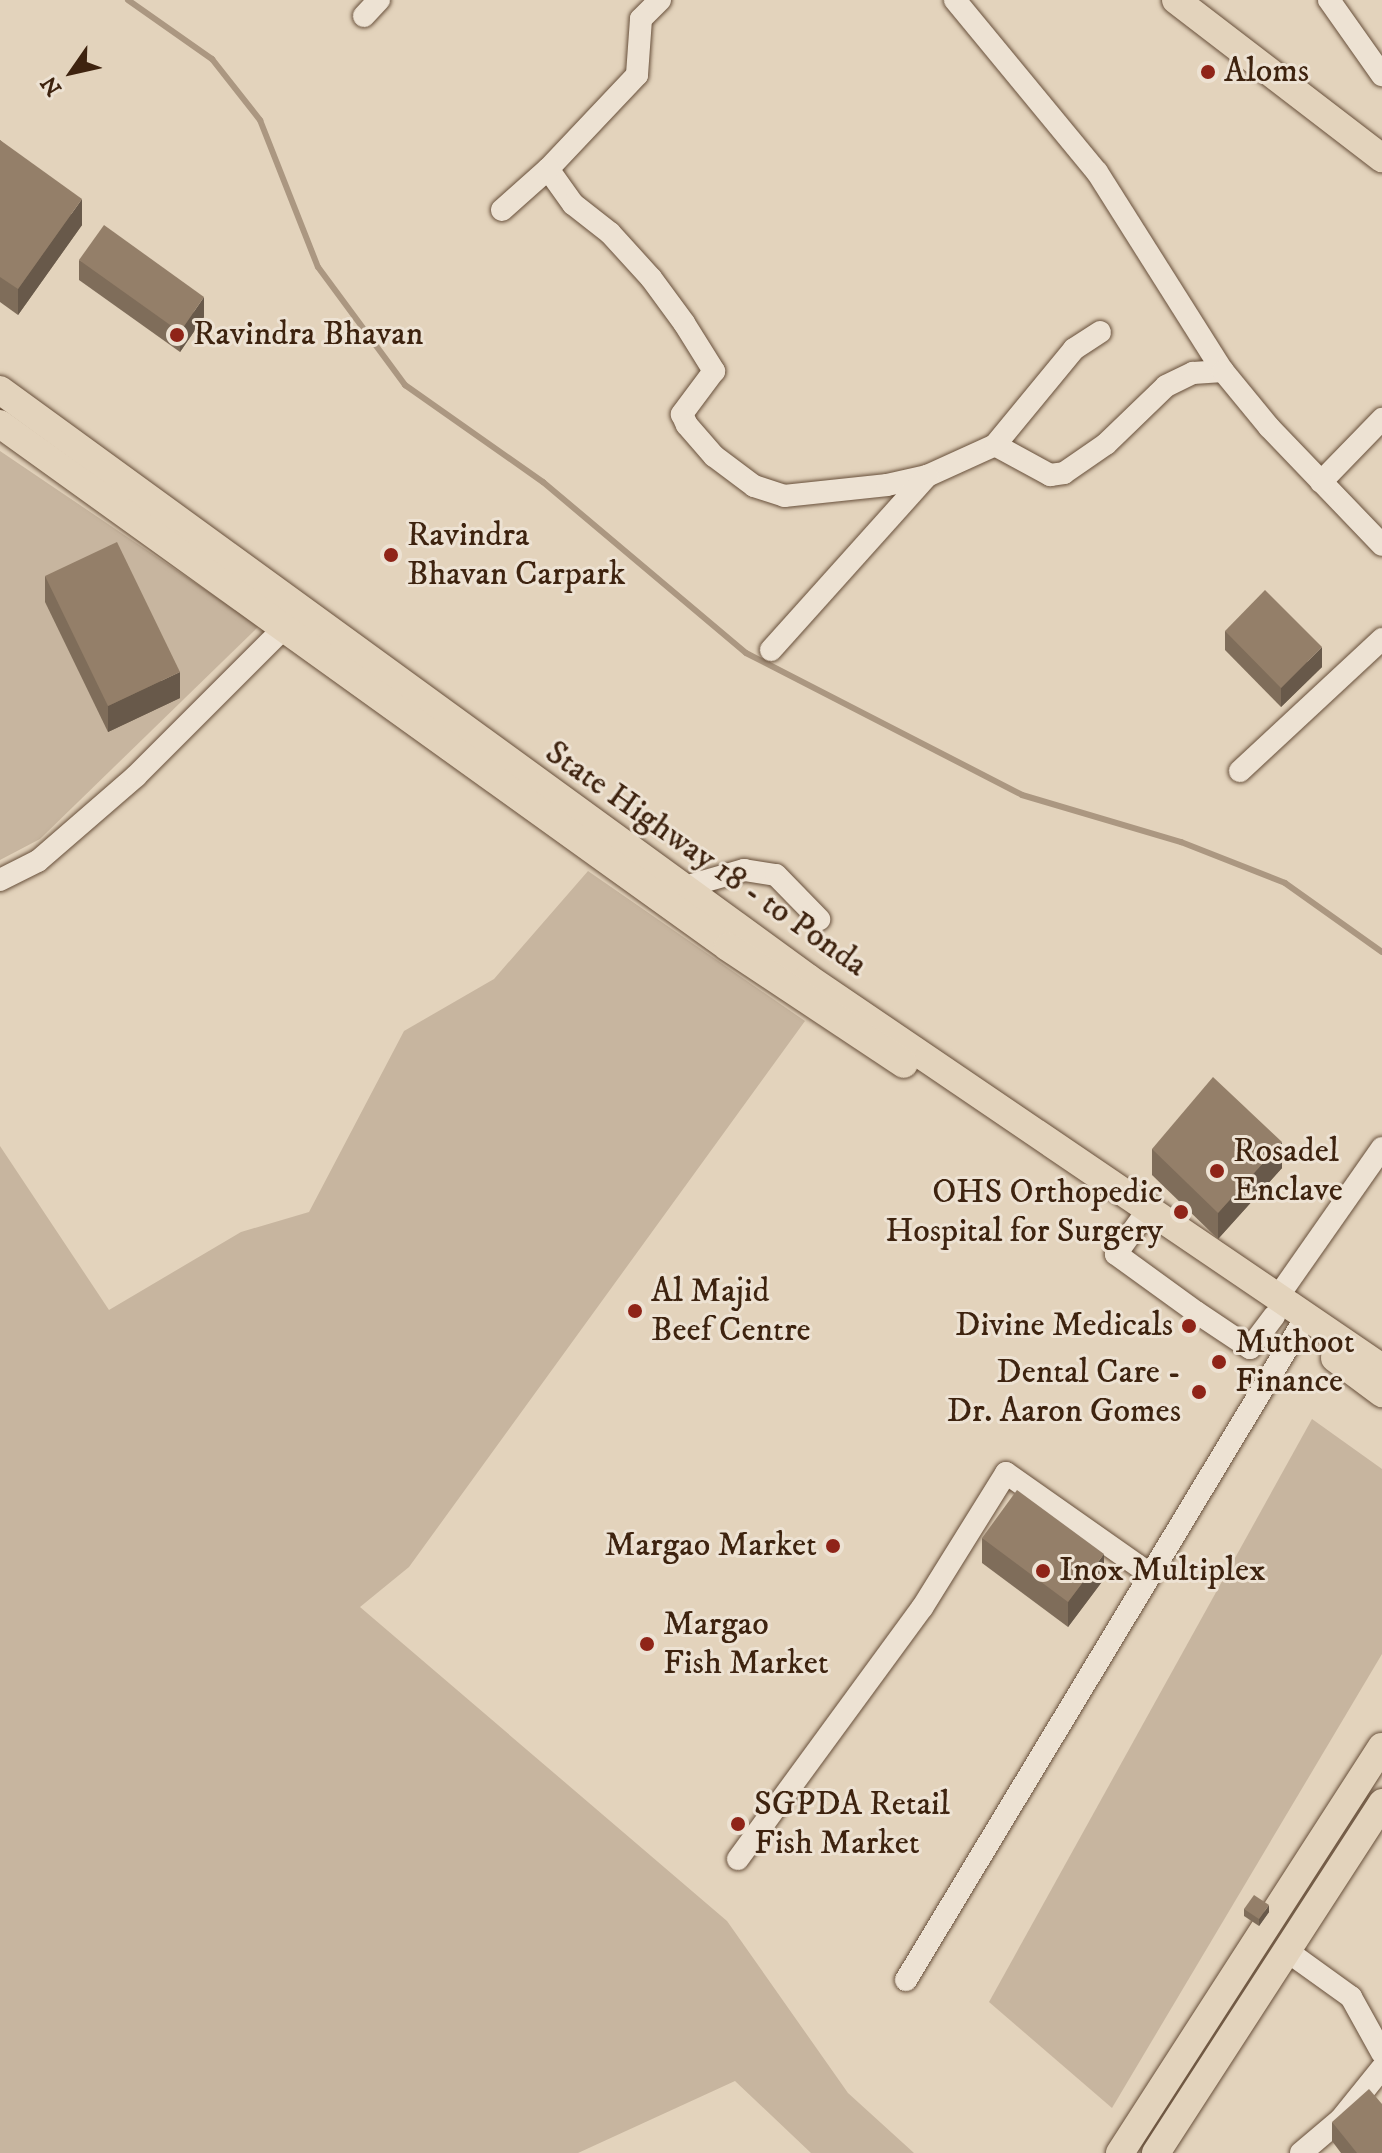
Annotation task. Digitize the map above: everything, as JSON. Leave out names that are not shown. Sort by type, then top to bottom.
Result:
[{"type":"main road","points":[[1176,0],[1382,158]]},
{"type":"main road","name":"State Highway 18 - to Ponda","points":[[0,390],[294,618],[728,947],[1140,1221],[1276,1307]]},
{"type":"main road","name":"State Highway 18 - to Ponda","points":[[0,424],[294,618],[681,888],[1302,1325],[1382,1393]]},
{"type":"main road","name":"State Highway 18 - to Ponda","points":[[1302,1325],[1382,1368]]},
{"type":"main road","points":[[1120,2153],[1382,1747]]},
{"type":"main road","points":[[1156,2153],[1382,1803]]},
{"type":"street","points":[[502,210],[548,169],[637,75],[641,19],[660,0]]},
{"type":"street","points":[[955,0],[1097,172],[1223,371],[1321,482],[1382,545]]},
{"type":"street","points":[[1329,0],[1382,75]]},
{"type":"street","points":[[548,169],[573,204],[610,233],[651,278],[706,356],[714,371],[711,381],[682,414],[691,434],[754,486],[784,496],[825,495],[927,476],[995,445],[1074,349],[1100,332]]},
{"type":"street","points":[[995,445],[1050,475],[1064,473],[1106,444],[1166,386],[1193,373],[1223,371]]},
{"type":"street","points":[[1321,482],[1382,419]]},
{"type":"street","points":[[771,650],[927,476]]},
{"type":"street","points":[[0,880],[38,861],[136,776],[294,618]]},
{"type":"street","points":[[1240,771],[1382,639]]},
{"type":"street","points":[[681,888],[744,870],[776,875],[819,919]]},
{"type":"street","points":[[1140,1221],[1116,1254],[1250,1348],[1382,1148]]},
{"type":"street","points":[[906,1980],[1302,1325]]},
{"type":"street","points":[[738,1859],[922,1608],[1006,1473],[1151,1575]]},
{"type":"street","points":[[1287,1951],[1351,1997],[1382,2053]]},
{"type":"street","points":[[1301,2153],[1341,2119],[1382,2068]]},
{"type":"shaded area","points":[[0,451],[259,626],[40,839],[0,860]]},
{"type":"shaded area","points":[[588,871],[805,1021],[409,1567],[360,1607],[727,1921],[848,2093],[914,2153],[811,2153],[735,2081],[578,2153],[0,2153],[0,1146],[109,1310],[241,1232],[309,1212],[404,1031],[494,979]]},
{"type":"shaded area","points":[[1312,1419],[1382,1469],[1382,1654],[1112,2108],[989,2002]]},
{"type":"building","points":[[0,140],[82,199],[18,289],[0,277]]},
{"type":"building","points":[[104,225],[204,297],[180,332],[79,260]]},
{"type":"building","points":[[117,542],[180,672],[108,706],[45,576]]},
{"type":"building","points":[[1265,590],[1322,647],[1281,688],[1225,631]]},
{"type":"building","name":"Rosadel Enclave","points":[[1213,1077],[1282,1142],[1218,1213],[1152,1149]]},
{"type":"building","points":[[1017,1490],[1104,1554],[1068,1602],[982,1538]]},
{"type":"building","points":[[1254,1895],[1269,1905],[1259,1919],[1244,1909]]},
{"type":"building","points":[[1369,2089],[1382,2104],[1382,2153],[1357,2153],[1332,2122]]},
{"type":"waterway","points":[[128,0],[212,59],[260,120],[318,267],[405,385],[543,482],[746,653],[1022,795],[1181,842],[1285,883],[1382,952]]},
{"type":"place","name":"Aloms","points":[[1208,72]]},
{"type":"place","name":"Ravindra Bhavan","points":[[177,335]]},
{"type":"place","name":"Ravindra Bhavan Carpark","points":[[391,555]]},
{"type":"place","name":"Rosadel Enclave","points":[[1217,1171]]},
{"type":"place","name":"OHS Orthopedic Hospital for Surgery","points":[[1181,1212]]},
{"type":"place","name":"Al Majid Beef Centre","points":[[635,1311]]},
{"type":"place","name":"Divine Medicals","points":[[1189,1326]]},
{"type":"place","name":"Muthoot Finance","points":[[1219,1362]]},
{"type":"place","name":"Dental Care - Dr. Aaron Gomes","points":[[1199,1392]]},
{"type":"place","name":"Margao Market","points":[[833,1546]]},
{"type":"place","name":"Inox Multiplex","points":[[1043,1571]]},
{"type":"place","name":"Margao Fish Market","points":[[647,1644]]},
{"type":"place","name":"SGPDA Retail Fish Market","points":[[738,1824]]}]
